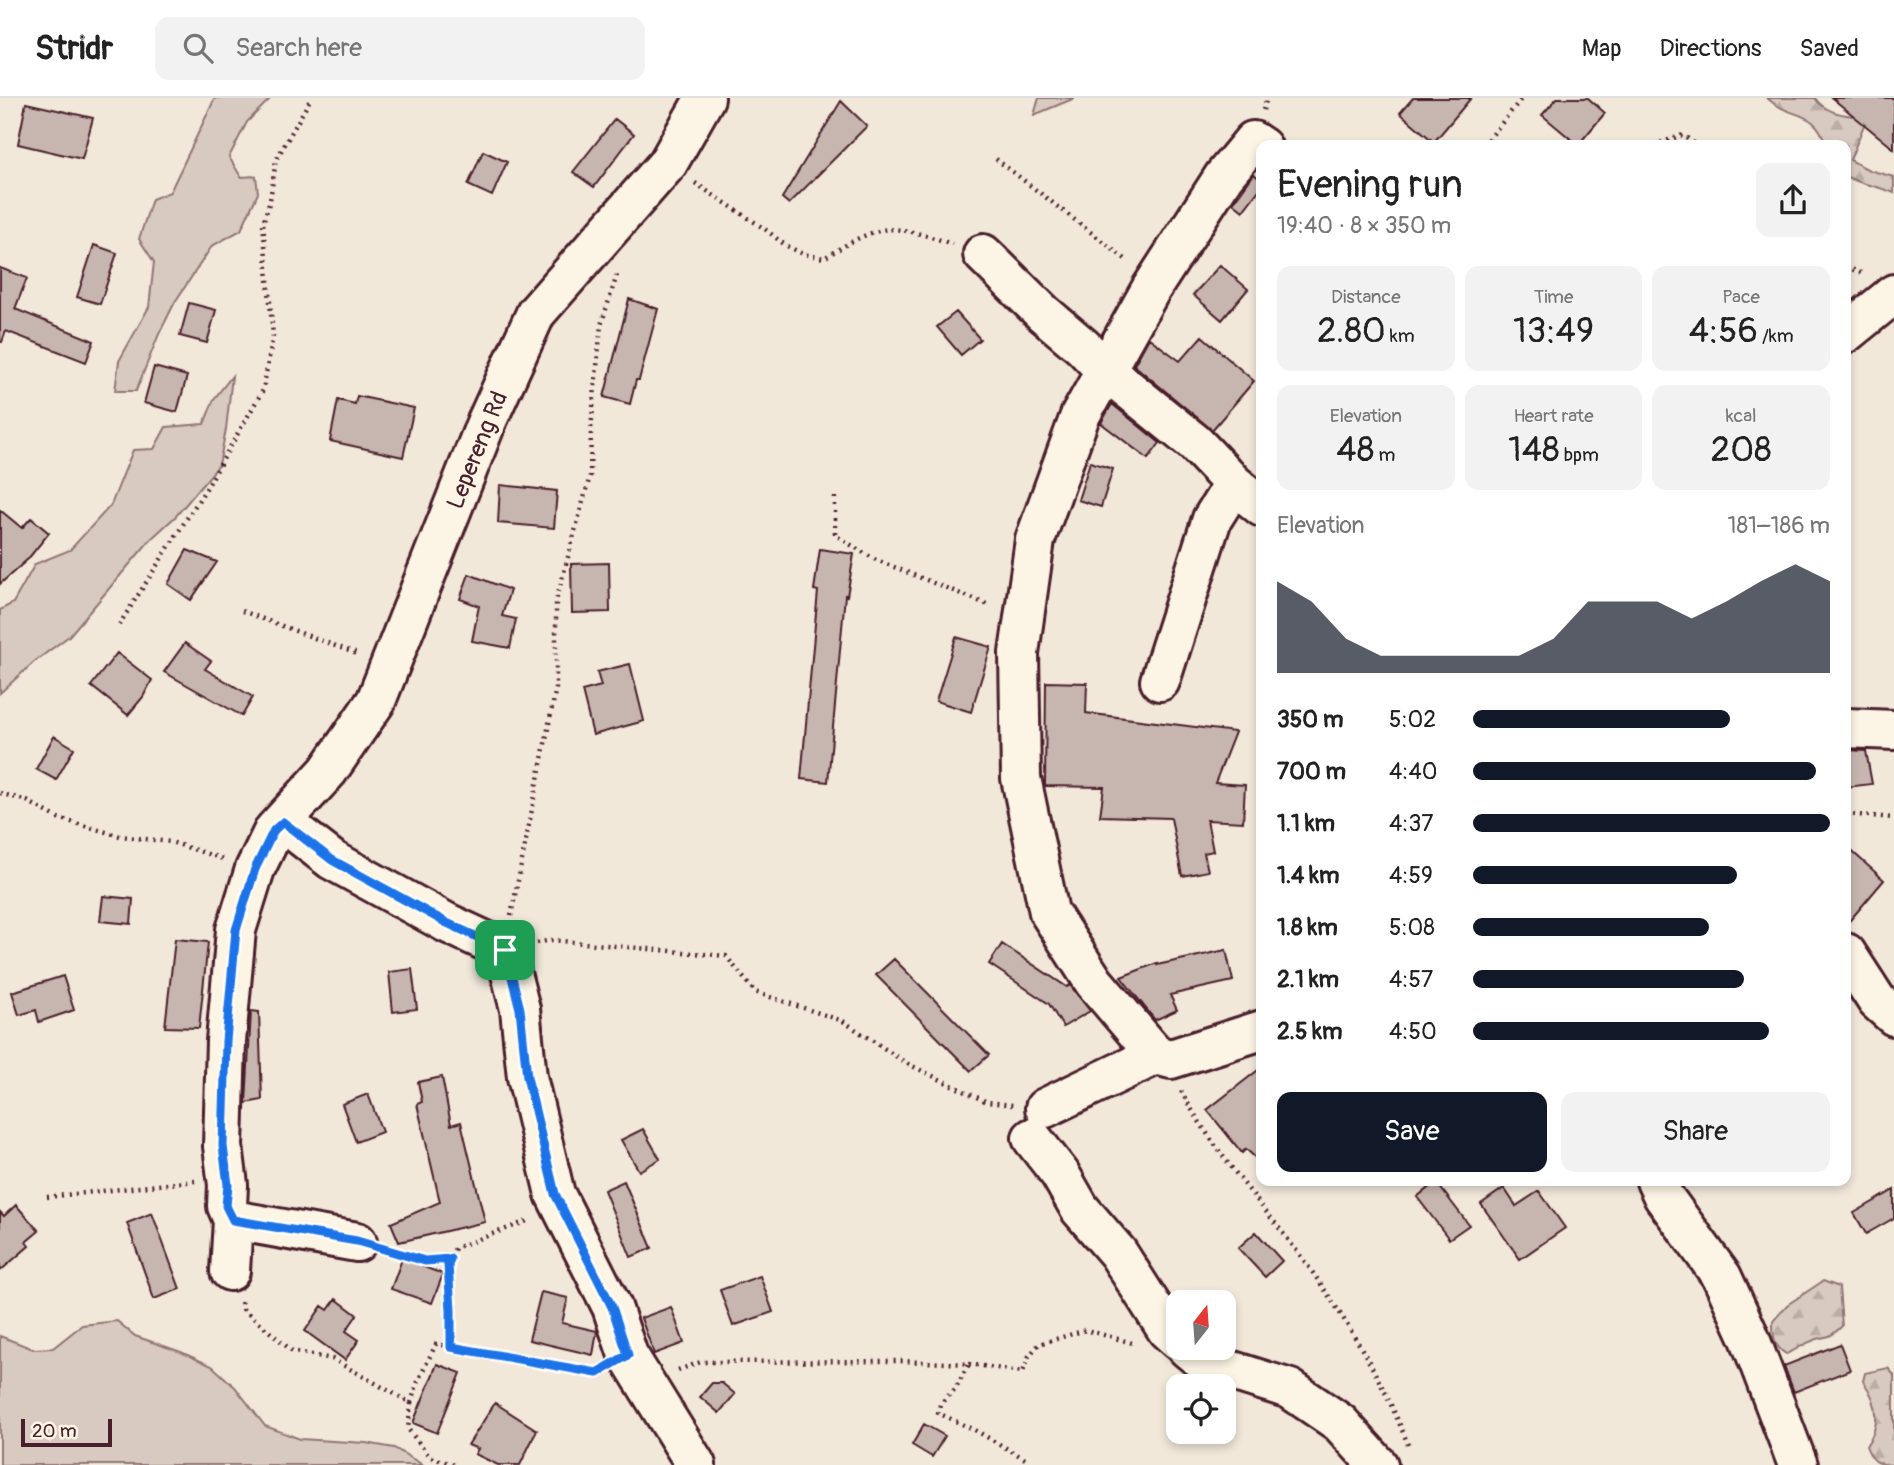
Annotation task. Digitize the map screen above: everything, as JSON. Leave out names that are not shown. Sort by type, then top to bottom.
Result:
[{"type":"street","name":"Lepereng Rd","points":[[230,1271],[233,1220],[226,1206],[228,1185],[223,1146],[226,1041],[236,930],[255,869],[274,830],[328,771],[376,701],[486,423],[536,313],[668,163],[705,98]]},
{"type":"street","points":[[1163,1057],[1094,982],[1049,912],[1021,778],[1019,653],[1035,540],[1080,416],[1156,282],[1224,176],[1256,145]]},
{"type":"street","points":[[983,254],[1105,371],[1195,443],[1248,496],[1212,519],[1160,681]]},
{"type":"street","points":[[1851,329],[1894,295]]},
{"type":"street","points":[[1851,728],[1894,730]]},
{"type":"street","points":[[283,822],[332,860],[447,923],[505,950],[520,1009],[527,1077],[555,1194],[612,1307],[636,1369],[696,1465]]},
{"type":"street","points":[[1851,961],[1877,1001],[1894,1016]]},
{"type":"street","points":[[1166,1323],[1118,1253],[1080,1209],[1060,1174],[1038,1123],[1163,1057],[1256,1032]]},
{"type":"street","points":[[1658,1186],[1722,1277],[1749,1336],[1798,1465]]},
{"type":"street","points":[[233,1220],[357,1241]]},
{"type":"street","points":[[1202,1360],[1290,1389],[1395,1459]]},
{"type":"path","points":[[119,625],[207,487],[263,390],[273,336],[263,223],[270,200],[276,160],[311,98]]},
{"type":"path","points":[[1488,140],[1522,98]]},
{"type":"path","points":[[1668,140],[1683,135],[1690,140]]},
{"type":"path","points":[[996,159],[1156,282]]},
{"type":"path","points":[[668,163],[785,245],[803,254],[824,258],[845,244],[885,229],[919,234],[983,254]]},
{"type":"path","points":[[620,265],[601,325],[590,476],[556,601],[556,688],[505,950],[551,940],[726,956],[755,992],[843,1021],[906,1063],[1038,1123]]},
{"type":"path","points":[[835,496],[835,535],[874,559],[1001,610],[1023,629]]},
{"type":"path","points":[[242,611],[391,666]]},
{"type":"path","points":[[0,793],[27,801],[58,818],[120,836],[171,842],[255,869]]},
{"type":"path","points":[[1851,814],[1894,818]]},
{"type":"path","points":[[1163,1057],[1182,1093],[1239,1180],[1292,1244],[1339,1314],[1395,1410],[1395,1459]]},
{"type":"path","points":[[47,1197],[188,1183],[226,1173]]},
{"type":"path","points":[[451,1347],[448,1265],[455,1248],[564,1208]]},
{"type":"path","points":[[357,1241],[425,1261],[450,1259]]},
{"type":"path","points":[[230,1271],[243,1309],[292,1352],[332,1359],[411,1403]]},
{"type":"path","points":[[454,1465],[430,1457],[408,1429],[411,1403],[418,1381],[436,1344],[597,1373],[701,1362],[899,1361],[969,1364],[1023,1372],[1039,1344],[1086,1330],[1141,1346],[1166,1341]]},
{"type":"path","points":[[969,1364],[955,1389],[940,1404],[937,1413],[973,1429],[1027,1460],[1028,1465]]},
{"type":"green space","points":[[215,98],[271,98],[247,122],[229,157],[241,177],[256,176],[258,193],[241,230],[212,246],[175,302],[136,391],[115,391],[119,361],[149,307],[154,262],[139,239],[152,199],[170,192]]},
{"type":"green space","points":[[1039,98],[1075,98],[1034,115]]},
{"type":"green space","points":[[1767,98],[1815,98],[1832,111],[1853,116],[1868,98],[1876,114],[1864,125],[1851,158],[1851,140],[1824,140],[1816,125],[1809,119],[1776,105]]},
{"type":"green space","points":[[1851,161],[1869,170],[1894,177],[1894,193],[1851,179]]},
{"type":"green space","points":[[232,376],[219,465],[176,516],[151,539],[69,636],[34,662],[0,693],[0,610],[13,603],[35,564],[70,550],[111,505],[133,450],[154,449],[166,427],[204,424],[214,399]]},
{"type":"green space","points":[[1823,1281],[1839,1287],[1842,1326],[1830,1335],[1786,1354],[1778,1348],[1773,1321],[1787,1305]]},
{"type":"green space","points":[[117,1321],[135,1336],[212,1366],[235,1387],[265,1426],[300,1439],[366,1443],[394,1448],[423,1465],[0,1465],[0,1336],[33,1349],[53,1348],[82,1325]]},
{"type":"green space","points":[[1888,1368],[1894,1375],[1894,1465],[1876,1461],[1866,1446],[1874,1430],[1876,1413],[1872,1397],[1863,1381],[1865,1373]]},
{"type":"building","points":[[1413,98],[1471,98],[1436,140],[1432,140],[1400,113]]},
{"type":"building","points":[[1557,98],[1588,98],[1605,113],[1582,140],[1572,140],[1542,115]]},
{"type":"building","points":[[1832,98],[1894,98],[1894,149]]},
{"type":"building","points":[[841,101],[867,126],[789,204],[782,198]]},
{"type":"building","points":[[26,103],[93,118],[82,159],[18,144]]},
{"type":"building","points":[[615,119],[634,134],[594,187],[573,172]]},
{"type":"building","points":[[483,151],[507,162],[492,196],[468,185]]},
{"type":"building","points":[[1254,174],[1256,194],[1243,211],[1233,203]]},
{"type":"building","points":[[94,245],[117,253],[100,304],[77,297]]},
{"type":"building","points":[[1220,265],[1248,289],[1222,320],[1193,295]]},
{"type":"building","points":[[0,268],[27,278],[15,309],[94,341],[86,362],[6,331],[0,342]]},
{"type":"building","points":[[629,299],[658,309],[630,404],[604,397]]},
{"type":"building","points":[[189,303],[216,310],[207,343],[180,336]]},
{"type":"building","points":[[956,312],[980,339],[961,355],[937,327]]},
{"type":"building","points":[[1202,336],[1254,381],[1212,430],[1134,365],[1149,338],[1180,361]]},
{"type":"building","points":[[154,367],[187,376],[177,412],[144,403]]},
{"type":"building","points":[[357,396],[414,408],[403,457],[330,441],[338,400],[355,404]]},
{"type":"building","points":[[1112,404],[1160,443],[1148,459],[1101,423]]},
{"type":"building","points":[[1090,462],[1113,469],[1101,507],[1078,500]]},
{"type":"building","points":[[500,485],[557,491],[554,528],[498,523]]},
{"type":"building","points":[[0,510],[22,528],[31,518],[49,533],[28,559],[0,584]]},
{"type":"building","points":[[820,549],[854,554],[847,596],[845,595],[828,782],[801,779],[818,591],[814,590]]},
{"type":"building","points":[[187,550],[217,562],[191,600],[168,584]]},
{"type":"building","points":[[609,563],[610,612],[572,613],[571,564]]},
{"type":"building","points":[[469,574],[510,590],[502,616],[516,619],[510,648],[472,641],[479,606],[460,599]]},
{"type":"building","points":[[956,637],[991,647],[971,712],[936,701]]},
{"type":"building","points":[[185,643],[211,661],[205,669],[253,697],[242,716],[164,672]]},
{"type":"building","points":[[117,653],[152,680],[143,697],[128,715],[91,686]]},
{"type":"building","points":[[630,664],[644,721],[593,735],[582,691],[601,686],[597,672]]},
{"type":"building","points":[[1046,682],[1087,683],[1086,713],[1235,732],[1215,783],[1245,785],[1243,822],[1207,820],[1213,851],[1204,853],[1208,871],[1182,876],[1171,818],[1100,816],[1104,787],[1045,786]]},
{"type":"building","points":[[54,736],[74,748],[56,780],[36,769]]},
{"type":"building","points":[[1851,750],[1866,751],[1872,784],[1851,786]]},
{"type":"building","points":[[1851,850],[1884,880],[1851,919]]},
{"type":"building","points":[[103,896],[133,899],[131,924],[100,921]]},
{"type":"building","points":[[175,939],[208,942],[199,1028],[165,1027]]},
{"type":"building","points":[[1002,944],[1067,987],[1070,985],[1090,1011],[1063,1027],[1049,1004],[989,964]]},
{"type":"building","points":[[1226,950],[1233,981],[1170,995],[1177,1010],[1155,1020],[1121,977],[1157,963]]},
{"type":"building","points":[[894,959],[989,1055],[971,1071],[876,975]]},
{"type":"building","points":[[412,969],[417,1009],[393,1012],[389,972]]},
{"type":"building","points":[[63,976],[74,1010],[39,1022],[36,1010],[19,1015],[12,992]]},
{"type":"building","points":[[251,1011],[259,1012],[262,1100],[246,1103]]},
{"type":"building","points":[[1256,1072],[1256,1158],[1246,1149],[1242,1153],[1207,1110]]},
{"type":"building","points":[[442,1077],[451,1125],[461,1122],[485,1222],[399,1242],[391,1223],[440,1202],[417,1104],[422,1102],[418,1082]]},
{"type":"building","points":[[368,1094],[382,1132],[356,1142],[342,1104]]},
{"type":"building","points":[[643,1129],[660,1159],[639,1171],[621,1140]]},
{"type":"building","points":[[624,1181],[652,1248],[631,1257],[604,1190]]},
{"type":"building","points":[[1431,1186],[1439,1186],[1469,1225],[1449,1239],[1417,1197]]},
{"type":"building","points":[[1504,1188],[1516,1206],[1539,1191],[1565,1228],[1520,1259],[1481,1204]]},
{"type":"building","points":[[1894,1190],[1894,1218],[1866,1234],[1854,1213]]},
{"type":"building","points":[[16,1205],[39,1231],[26,1242],[29,1246],[0,1271],[0,1212],[4,1216]]},
{"type":"building","points":[[152,1213],[180,1289],[154,1299],[127,1223]]},
{"type":"building","points":[[1256,1232],[1282,1261],[1265,1277],[1238,1248]]},
{"type":"building","points":[[402,1259],[443,1274],[432,1303],[391,1289]]},
{"type":"building","points":[[760,1276],[773,1312],[733,1326],[720,1290]]},
{"type":"building","points":[[541,1292],[568,1298],[562,1323],[597,1331],[593,1355],[529,1340]]},
{"type":"building","points":[[336,1299],[357,1315],[346,1331],[359,1340],[345,1360],[305,1331],[322,1306],[328,1310]]},
{"type":"building","points":[[671,1307],[684,1343],[654,1354],[641,1318]]},
{"type":"building","points":[[1840,1344],[1850,1370],[1794,1392],[1784,1366]]},
{"type":"building","points":[[437,1364],[461,1373],[437,1433],[413,1423]]},
{"type":"building","points":[[712,1383],[722,1383],[735,1394],[719,1413],[700,1397]]},
{"type":"building","points":[[495,1403],[537,1430],[520,1465],[498,1465],[475,1454],[478,1449],[468,1445]]},
{"type":"building","points":[[924,1424],[945,1436],[932,1457],[912,1445]]},
{"type":"route","points":[[283,822],[332,860],[447,923],[505,950],[520,1009],[527,1077],[555,1194],[612,1307],[628,1355],[597,1373],[451,1347],[450,1259],[425,1261],[357,1241],[233,1220],[226,1206],[228,1185],[223,1146],[226,1041],[236,930],[255,869],[274,830],[283,822]]}]
